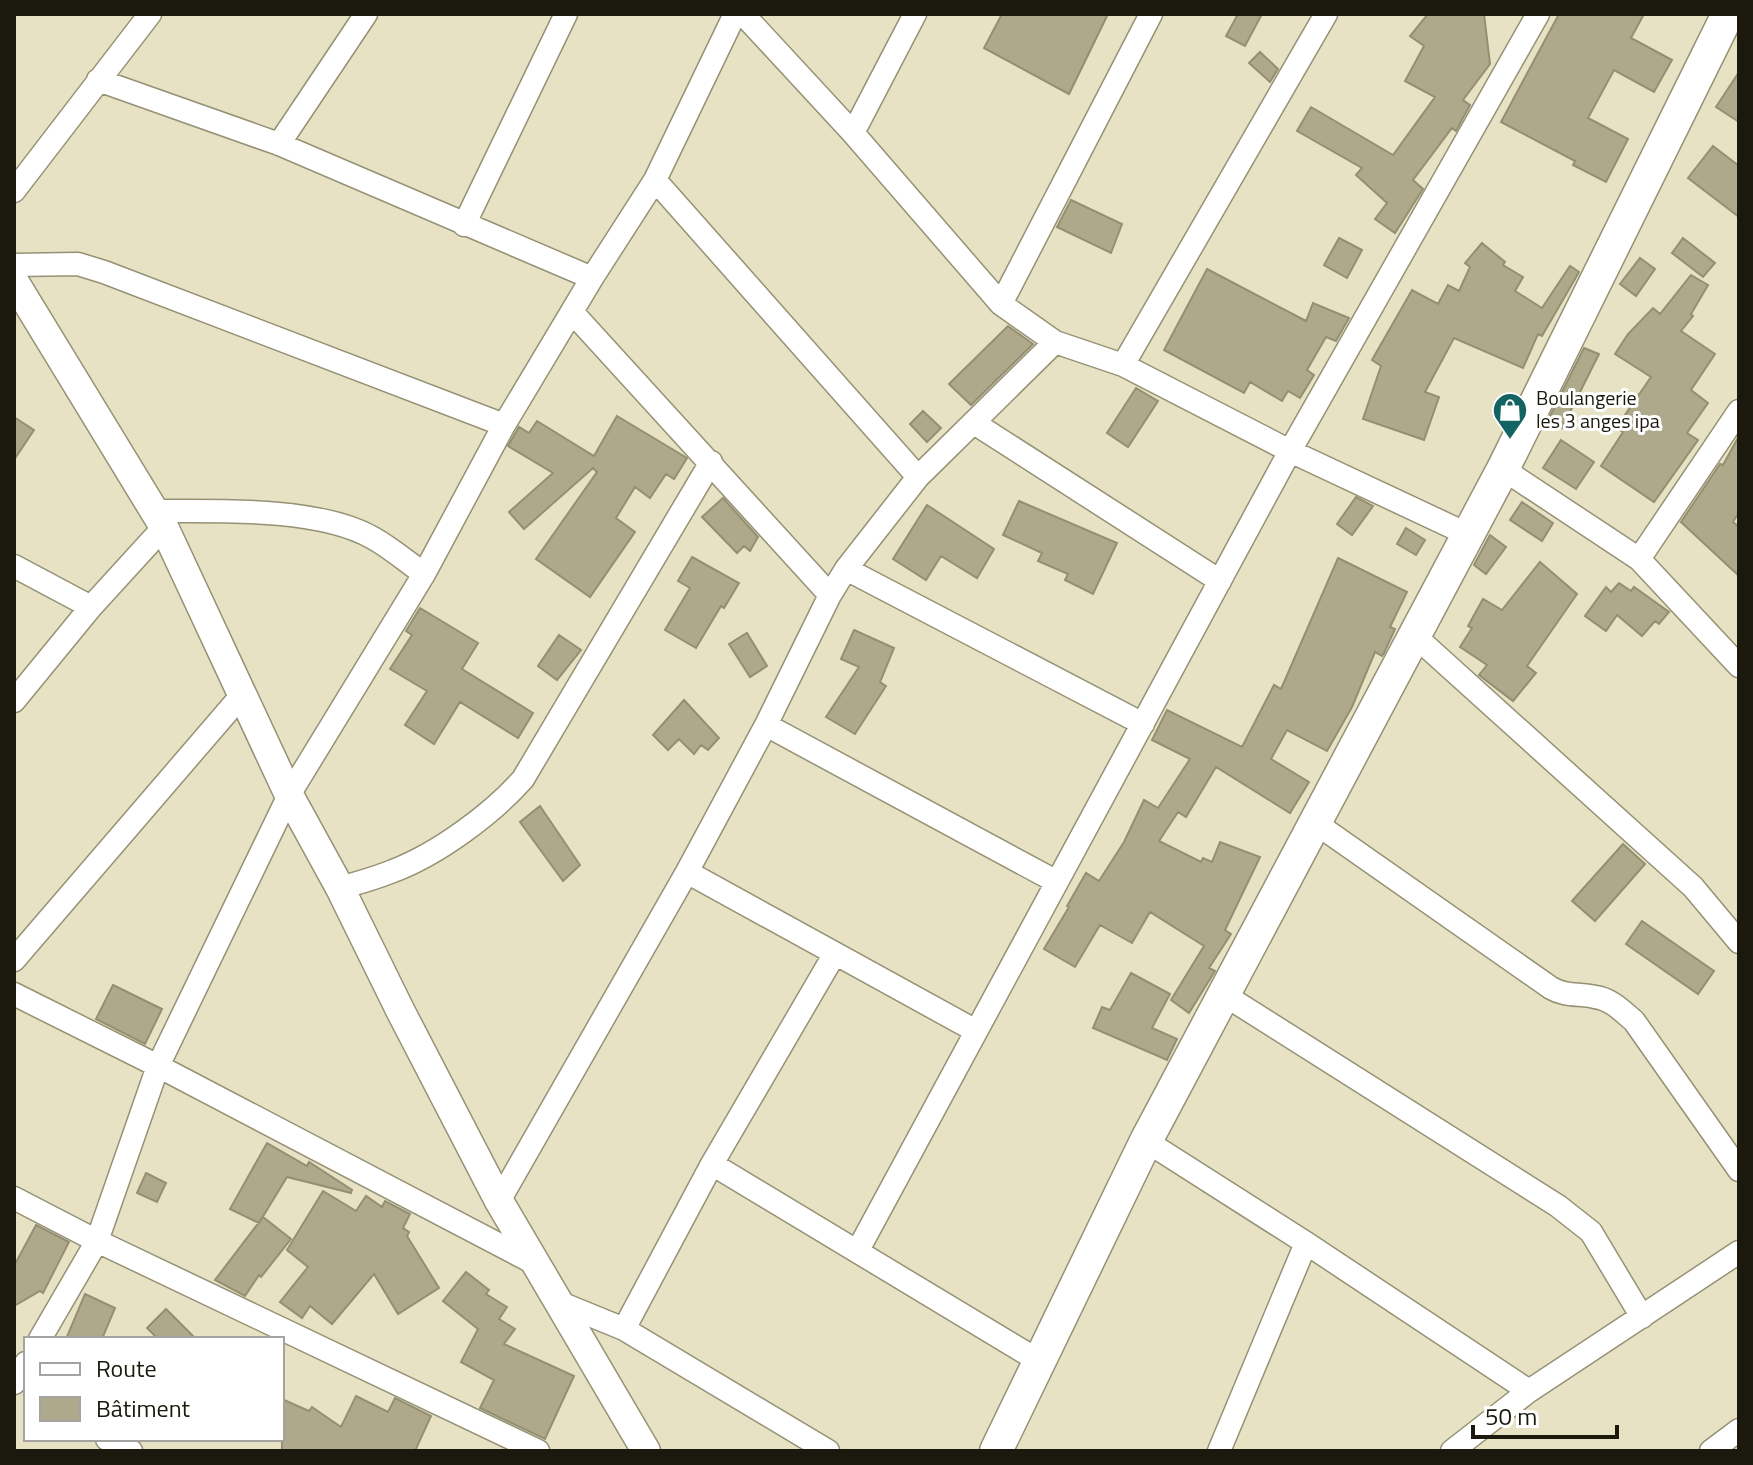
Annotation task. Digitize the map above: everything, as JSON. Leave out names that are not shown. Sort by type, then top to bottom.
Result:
[{"type":"main road","points":[[996,1451],[1146,1141],[1469,535],[1728,14]]},
{"type":"street","points":[[14,191],[150,14]]},
{"type":"street","points":[[279,144],[366,14]]},
{"type":"street","points":[[464,225],[566,14]]},
{"type":"street","points":[[41,1337],[97,1241],[158,1066],[289,795],[424,574],[504,425],[655,180],[735,14]]},
{"type":"street","points":[[743,14],[853,133],[1001,304],[1055,342],[1123,365],[1290,451],[1469,535]]},
{"type":"street","points":[[853,133],[915,14]]},
{"type":"street","points":[[1001,304],[1151,14]]},
{"type":"street","points":[[1123,365],[1326,14]]},
{"type":"street","points":[[858,1250],[1290,451],[1538,14]]},
{"type":"street","points":[[98,80],[279,144],[592,278]]},
{"type":"street","points":[[655,180],[918,477]]},
{"type":"street","points":[[14,265],[78,264],[104,272],[504,425]]},
{"type":"street","points":[[14,281],[159,519],[289,795],[340,888],[499,1201],[646,1451]]},
{"type":"street","points":[[572,312],[830,595]]},
{"type":"street","points":[[499,1201],[687,872],[846,569],[918,477],[1055,342]]},
{"type":"street","points":[[1639,559],[1739,411]]},
{"type":"street","points":[[974,423],[1220,581]]},
{"type":"street","points":[[340,888],[396,870],[438,847],[485,816],[523,779],[711,462]]},
{"type":"street","points":[[1503,469],[1639,559],[1739,666]]},
{"type":"street","points":[[14,701],[159,519],[271,514],[329,522],[372,537],[424,574]]},
{"type":"street","points":[[14,566],[91,607]]},
{"type":"street","points":[[846,569],[1143,724]]},
{"type":"street","points":[[1415,636],[1693,887],[1739,942]]},
{"type":"street","points":[[14,960],[241,696]]},
{"type":"street","points":[[766,725],[1057,882]]},
{"type":"street","points":[[1314,822],[1551,988],[1564,995],[1594,996],[1613,1003],[1634,1021],[1739,1170]]},
{"type":"street","points":[[687,872],[976,1031]]},
{"type":"street","points":[[624,1329],[712,1164],[834,955]]},
{"type":"street","points":[[14,994],[536,1264]]},
{"type":"street","points":[[1223,994],[1558,1206],[1591,1232],[1642,1317]]},
{"type":"street","points":[[1146,1141],[1529,1391]]},
{"type":"street","points":[[712,1164],[1039,1361]]},
{"type":"street","points":[[14,1198],[97,1241],[538,1451]]},
{"type":"street","points":[[1219,1451],[1306,1243]]},
{"type":"street","points":[[1452,1451],[1529,1391],[1739,1252]]},
{"type":"street","points":[[558,1302],[624,1329],[828,1451]]},
{"type":"street","points":[[1711,1451],[1739,1430]]},
{"type":"street","points":[[111,1441],[131,1451]]},
{"type":"building","points":[[1002,14],[1108,14],[1069,94],[984,48]]},
{"type":"building","points":[[1238,14],[1262,14],[1245,46],[1226,36]]},
{"type":"building","points":[[1428,14],[1484,14],[1490,64],[1463,100],[1470,105],[1456,131],[1452,128],[1413,180],[1423,189],[1395,233],[1375,219],[1387,203],[1356,175],[1362,168],[1297,131],[1311,107],[1393,155],[1435,97],[1405,81],[1424,46],[1410,36]]},
{"type":"building","points":[[1559,14],[1644,14],[1631,38],[1672,60],[1654,92],[1614,70],[1588,118],[1628,139],[1606,182],[1573,165],[1575,161],[1501,122]]},
{"type":"building","points":[[1260,52],[1278,69],[1270,82],[1249,63]]},
{"type":"building","points":[[1739,72],[1739,122],[1716,107]]},
{"type":"building","points":[[1713,146],[1739,166],[1739,217],[1688,178]]},
{"type":"building","points":[[1071,200],[1122,224],[1111,253],[1057,227]]},
{"type":"building","points":[[1339,238],[1362,250],[1347,278],[1324,265]]},
{"type":"building","points":[[1683,238],[1715,263],[1703,277],[1672,253]]},
{"type":"building","points":[[1482,243],[1505,262],[1503,265],[1523,277],[1515,291],[1542,308],[1570,266],[1579,272],[1542,336],[1538,334],[1523,368],[1454,338],[1425,392],[1439,397],[1424,440],[1363,419],[1381,366],[1372,360],[1412,290],[1438,304],[1448,285],[1459,291],[1470,267],[1465,263]]},
{"type":"building","points":[[1640,258],[1655,269],[1636,296],[1620,284]]},
{"type":"building","points":[[1207,269],[1306,321],[1313,303],[1349,318],[1336,341],[1326,337],[1307,370],[1314,375],[1300,398],[1288,391],[1282,401],[1250,382],[1244,393],[1164,350]]},
{"type":"building","points":[[1691,275],[1708,285],[1691,314],[1693,316],[1681,331],[1715,354],[1691,390],[1708,403],[1687,433],[1698,440],[1654,502],[1601,466],[1623,432],[1616,428],[1651,377],[1615,354],[1628,334],[1653,308],[1660,314]]},
{"type":"building","points":[[1008,326],[1033,344],[971,405],[949,384]]},
{"type":"building","points":[[1584,348],[1599,354],[1562,428],[1548,420]]},
{"type":"building","points":[[1136,388],[1158,401],[1128,447],[1107,433]]},
{"type":"building","points":[[923,411],[941,428],[927,442],[910,424]]},
{"type":"building","points":[[617,416],[687,458],[674,479],[666,474],[650,498],[635,487],[616,518],[635,532],[590,597],[536,559],[597,472],[593,468],[524,529],[509,512],[553,473],[508,446],[519,427],[529,433],[537,421],[594,456]]},
{"type":"building","points":[[14,417],[34,430],[14,460]]},
{"type":"building","points":[[1739,436],[1739,512],[1733,522],[1739,527],[1739,576],[1681,522],[1720,464],[1723,465]]},
{"type":"building","points":[[1561,440],[1594,462],[1576,489],[1543,468]]},
{"type":"building","points":[[1356,497],[1373,506],[1352,535],[1337,524]]},
{"type":"building","points":[[723,498],[758,537],[750,551],[744,546],[737,553],[702,517]]},
{"type":"building","points":[[1019,501],[1117,543],[1093,594],[1065,580],[1068,574],[1038,561],[1042,553],[1003,535]]},
{"type":"building","points":[[1522,502],[1553,523],[1542,541],[1510,520]]},
{"type":"building","points":[[927,505],[994,549],[977,578],[941,556],[926,580],[893,559]]},
{"type":"building","points":[[1406,528],[1425,540],[1416,555],[1397,544]]},
{"type":"building","points":[[1490,535],[1506,547],[1486,574],[1474,565]]},
{"type":"building","points":[[692,557],[739,583],[696,648],[665,630],[690,588],[678,581]]},
{"type":"building","points":[[1338,558],[1407,592],[1390,627],[1395,629],[1384,653],[1382,656],[1375,652],[1352,707],[1327,751],[1287,730],[1271,759],[1309,782],[1290,813],[1216,767],[1186,817],[1178,812],[1159,841],[1201,862],[1203,858],[1212,862],[1220,842],[1260,857],[1225,930],[1231,934],[1209,968],[1215,971],[1189,1013],[1171,1000],[1204,946],[1150,912],[1132,943],[1100,925],[1075,967],[1044,949],[1086,873],[1099,881],[1124,842],[1144,800],[1158,808],[1190,759],[1152,740],[1167,710],[1242,747],[1274,685],[1281,689]]},
{"type":"building","points":[[1540,562],[1577,594],[1527,666],[1536,673],[1513,701],[1479,675],[1487,665],[1460,647],[1472,628],[1468,626],[1483,599],[1502,610]]},
{"type":"building","points":[[1619,583],[1631,591],[1634,587],[1669,612],[1659,624],[1655,621],[1642,636],[1617,615],[1606,631],[1585,616],[1606,587],[1611,592]]},
{"type":"building","points":[[420,608],[478,643],[462,669],[533,713],[518,738],[460,702],[434,744],[405,725],[427,691],[390,669],[412,635],[406,631]]},
{"type":"building","points":[[854,630],[894,648],[880,682],[886,686],[855,734],[826,717],[859,667],[841,659]]},
{"type":"building","points":[[747,633],[767,666],[750,677],[729,644]]},
{"type":"building","points":[[559,635],[581,650],[557,680],[538,666]]},
{"type":"building","points":[[684,700],[719,738],[708,750],[701,745],[694,754],[679,739],[668,750],[653,735]]},
{"type":"building","points":[[540,806],[580,865],[563,881],[520,822]]},
{"type":"building","points":[[1623,844],[1645,864],[1595,921],[1572,901]]},
{"type":"building","points":[[1642,921],[1714,971],[1698,994],[1626,944]]},
{"type":"building","points":[[1131,973],[1170,994],[1152,1028],[1177,1039],[1167,1060],[1093,1028],[1102,1007],[1110,1010]]},
{"type":"building","points":[[113,985],[162,1009],[145,1044],[96,1019]]},
{"type":"building","points":[[267,1143],[307,1166],[309,1162],[352,1190],[351,1193],[287,1177],[259,1223],[230,1209]]},
{"type":"building","points":[[146,1173],[166,1183],[157,1202],[137,1193]]},
{"type":"building","points":[[323,1191],[356,1211],[366,1196],[382,1207],[385,1201],[410,1214],[403,1228],[409,1232],[407,1236],[439,1288],[398,1314],[374,1274],[332,1324],[310,1306],[302,1318],[280,1302],[308,1267],[287,1250]]},
{"type":"building","points":[[263,1217],[291,1239],[245,1296],[215,1280]]},
{"type":"building","points":[[36,1225],[69,1242],[43,1293],[40,1291],[14,1306],[14,1266]]},
{"type":"building","points":[[466,1272],[489,1290],[486,1294],[507,1307],[499,1319],[515,1329],[504,1344],[574,1376],[545,1439],[480,1408],[494,1380],[461,1362],[478,1329],[443,1301]]},
{"type":"building","points":[[85,1294],[115,1308],[103,1337],[67,1337]]},
{"type":"building","points":[[166,1309],[194,1337],[156,1337],[147,1328]]},
{"type":"building","points":[[356,1396],[388,1412],[395,1398],[431,1416],[415,1451],[282,1451],[284,1400],[309,1411],[312,1407],[341,1427]]},
{"type":"place","name":"Boulangerie les 3 anges ipa","points":[[1510,441]]}]
